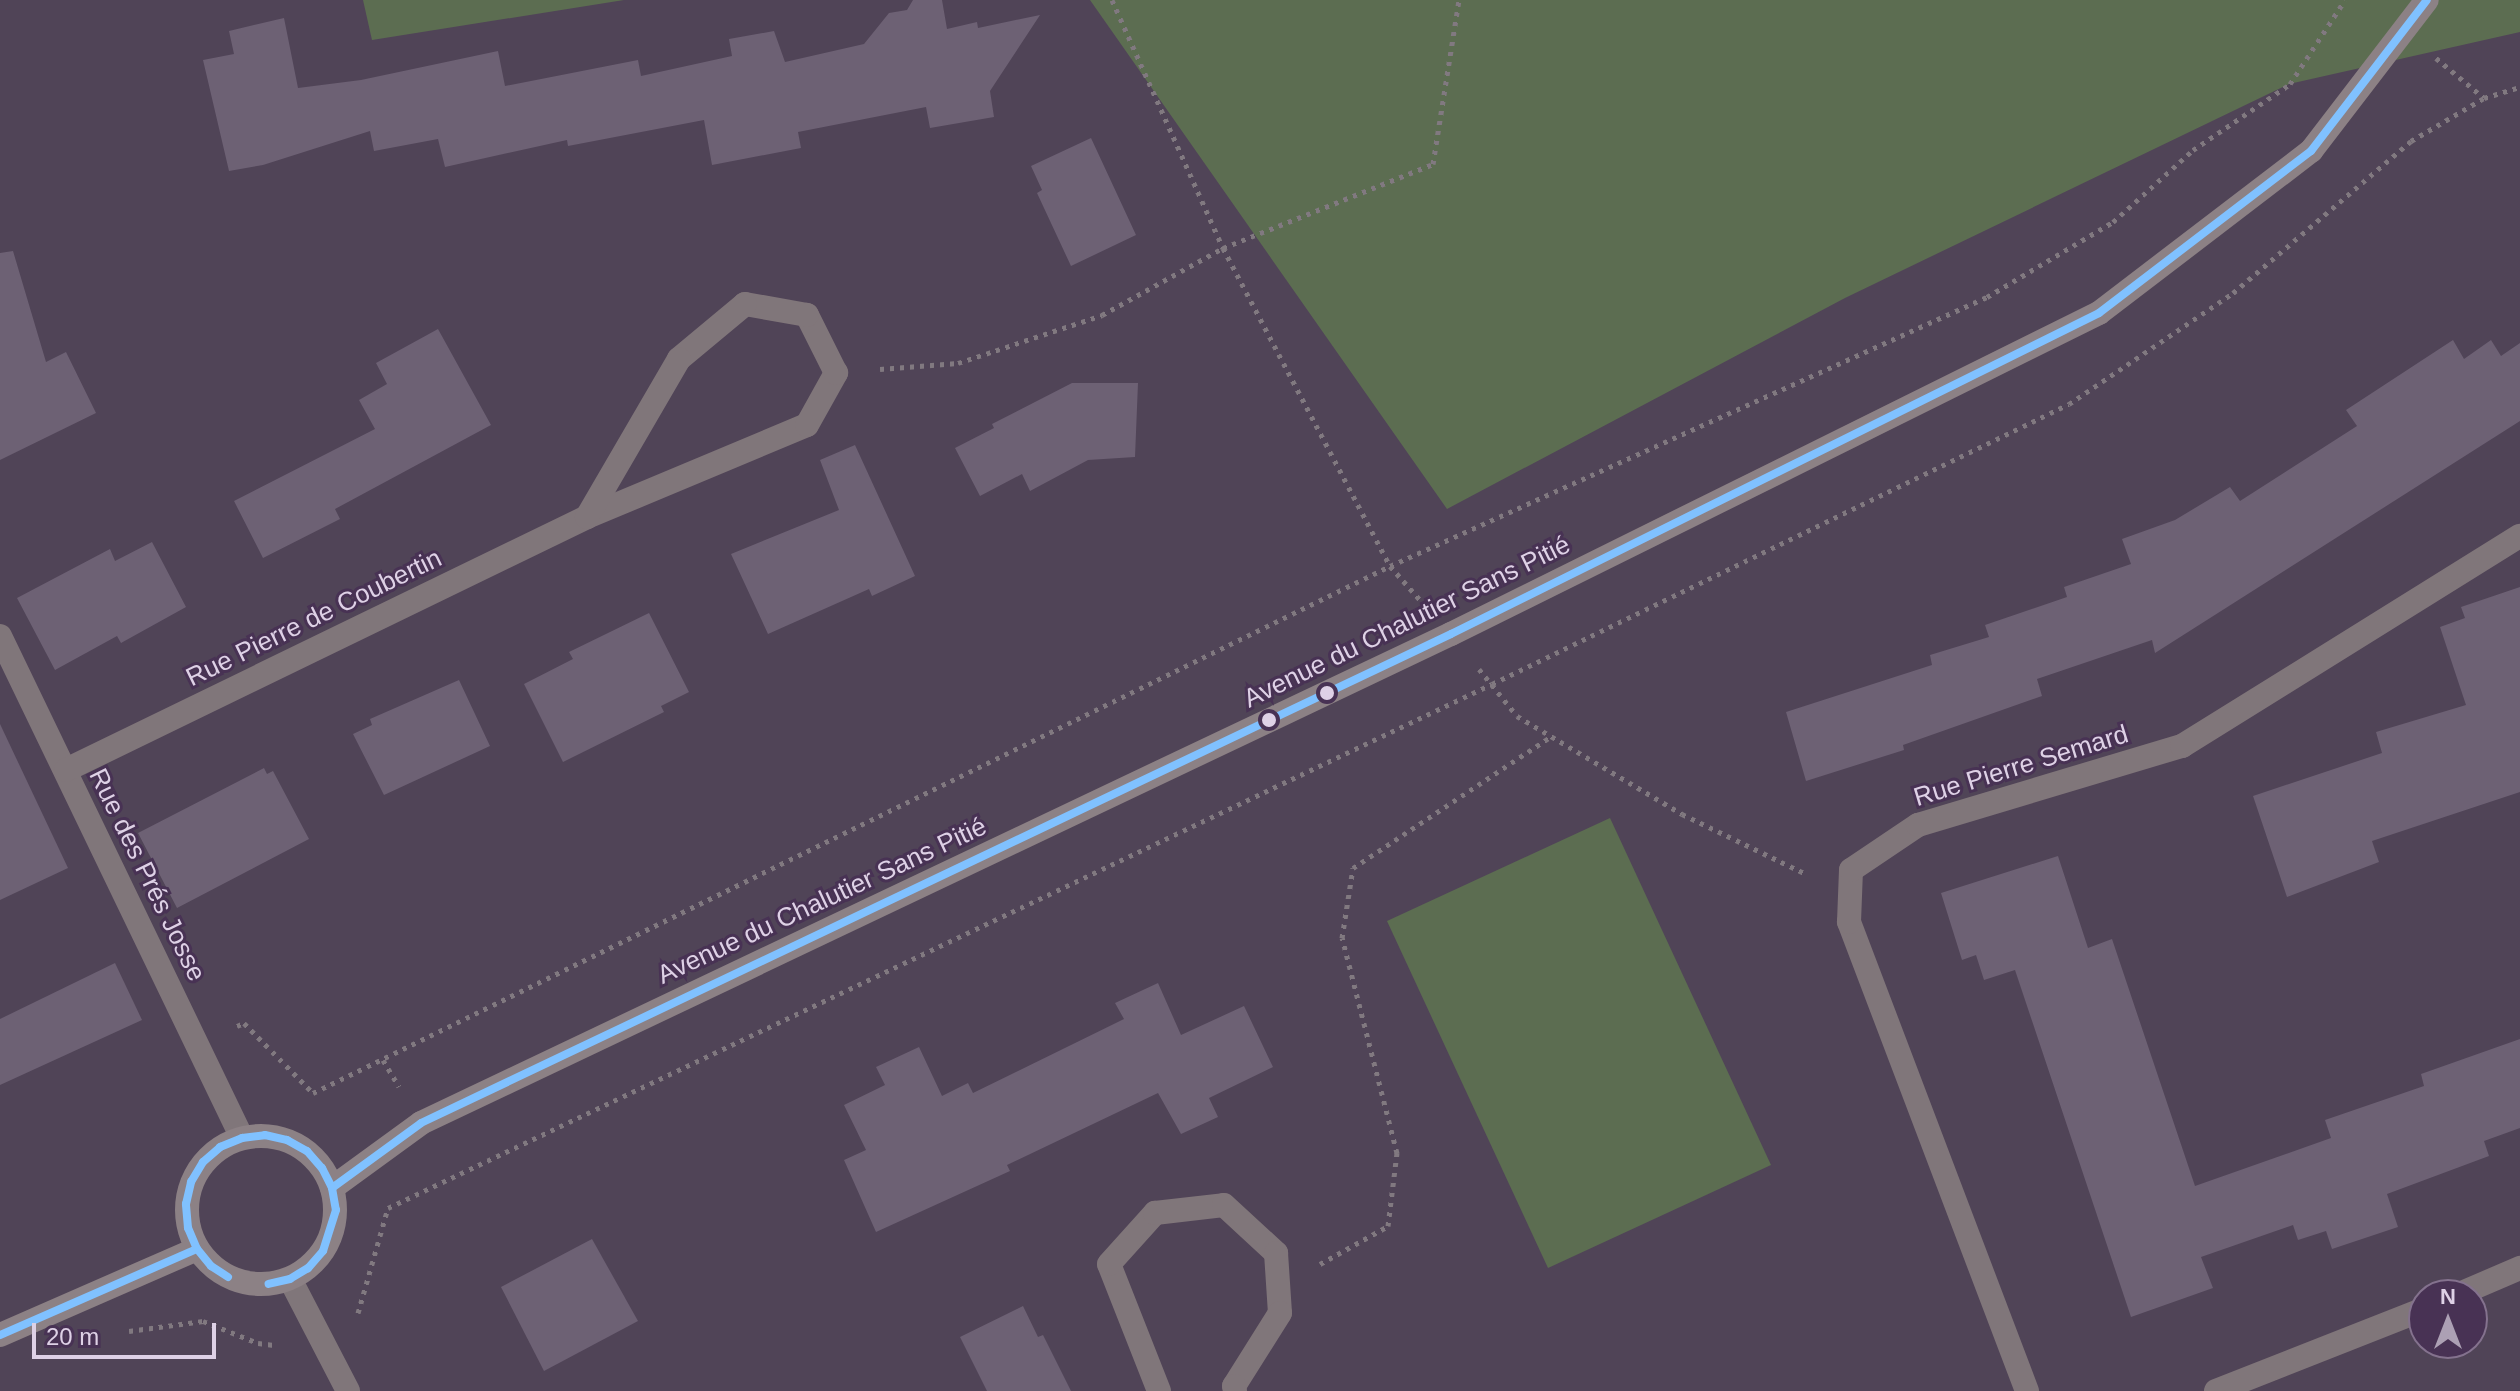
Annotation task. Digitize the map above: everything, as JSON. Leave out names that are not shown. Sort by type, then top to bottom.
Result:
[{"type":"street","name":"Avenue du Chalutier Sans Pitié","points":[[332,1188],[421,1123],[1451,634],[2099,313],[2311,151],[2427,0]]},
{"type":"street","points":[[587,517],[679,359],[745,304],[807,315],[836,373]]},
{"type":"street","name":"Rue Pierre de Coubertin","points":[[66,770],[587,517],[807,425],[836,373]]},
{"type":"street","name":"Rue Pierre Semard","points":[[2027,1391],[1849,922],[1851,870],[1918,825],[2182,746],[2520,536]]},
{"type":"street","name":"Rue des Prés Josse","points":[[0,636],[242,1138]]},
{"type":"street","points":[[265,1135],[287,1140],[307,1151],[322,1168],[332,1188],[336,1210],[332,1231],[323,1251],[308,1268],[290,1279],[269,1284],[228,1277],[211,1266],[197,1249],[188,1228],[186,1204],[191,1182],[203,1162],[220,1147],[242,1138],[265,1135]]},
{"type":"street","points":[[1159,1391],[1109,1264],[1155,1213],[1224,1205],[1276,1253],[1280,1313],[1234,1386],[1235,1391]]},
{"type":"street","points":[[0,1335],[197,1249]]},
{"type":"street","points":[[2488,1282],[2520,1268]]},
{"type":"street","points":[[290,1279],[348,1391]]},
{"type":"street","points":[[2216,1391],[2408,1315]]},
{"type":"path","points":[[1112,0],[1223,248],[1390,566],[1451,634],[1517,716],[1682,814],[1850,896]]},
{"type":"path","points":[[836,373],[958,363],[1102,315],[1223,248],[1433,164],[1459,0]]},
{"type":"path","points":[[194,1039],[244,1023],[313,1093],[1390,566],[2000,290],[2113,222],[2193,150],[2290,84],[2345,0]]},
{"type":"path","points":[[2404,31],[2484,98]]},
{"type":"path","points":[[129,1331],[203,1321],[258,1343],[328,1351],[357,1316],[388,1208],[1492,684],[2069,404],[2233,293],[2411,141],[2484,98],[2520,87]]},
{"type":"path","points":[[1278,1287],[1388,1226],[1397,1153],[1342,938],[1353,868],[1552,736]]},
{"type":"green space","points":[[363,0],[624,0],[372,40]]},
{"type":"green space","points":[[1090,0],[2520,0],[2520,32],[2289,84],[1845,298],[1447,509]]},
{"type":"green space","points":[[1610,818],[1771,1165],[1548,1268],[1387,921]]},
{"type":"building","points":[[913,0],[942,0],[947,29],[977,22],[978,28],[1040,15],[990,91],[994,117],[930,128],[926,107],[798,132],[801,148],[712,165],[704,120],[568,146],[567,140],[445,167],[438,139],[374,151],[370,131],[263,165],[229,171],[203,60],[234,54],[229,31],[284,18],[298,88],[361,80],[498,51],[505,86],[638,60],[641,76],[732,56],[729,39],[774,31],[785,62],[864,44],[889,13],[907,10]]},
{"type":"building","points":[[1091,138],[1136,235],[1071,266],[1037,193],[1042,190],[1031,166]]},
{"type":"building","points":[[13,251],[46,362],[66,352],[96,413],[0,460],[0,253]]},
{"type":"building","points":[[438,329],[491,425],[335,509],[340,519],[263,558],[234,501],[375,429],[359,400],[387,384],[376,363]]},
{"type":"building","points":[[2453,340],[2464,359],[2491,340],[2501,356],[2520,343],[2520,421],[2155,653],[2152,640],[2037,679],[2042,696],[1903,745],[1904,750],[1806,781],[1786,712],[1932,665],[1930,655],[1989,637],[1985,625],[2067,597],[2064,587],[2131,564],[2122,539],[2175,520],[2230,487],[2240,501],[2357,426],[2346,410]]},
{"type":"building","points":[[1072,383],[1138,383],[1135,457],[1088,460],[1030,491],[1022,474],[980,496],[955,448],[994,428],[992,424]]},
{"type":"building","points":[[855,445],[915,576],[872,596],[869,589],[768,634],[731,554],[839,510],[820,460]]},
{"type":"building","points":[[152,542],[186,607],[121,643],[117,636],[55,670],[17,598],[110,549],[115,561]]},
{"type":"building","points":[[2520,587],[2520,792],[2372,841],[2379,862],[2287,897],[2253,796],[2382,753],[2376,732],[2466,705],[2440,627],[2465,618],[2461,607]]},
{"type":"building","points":[[649,613],[689,692],[661,706],[664,712],[563,762],[524,684],[573,659],[569,652]]},
{"type":"building","points":[[459,680],[490,746],[384,795],[353,734],[372,725],[370,719]]},
{"type":"building","points":[[0,724],[68,868],[0,900]]},
{"type":"building","points":[[264,768],[267,774],[273,771],[309,839],[177,908],[138,833]]},
{"type":"building","points":[[2058,856],[2088,948],[2112,939],[2195,1186],[2331,1138],[2325,1120],[2424,1086],[2421,1074],[2520,1039],[2520,1128],[2484,1141],[2489,1156],[2387,1194],[2398,1227],[2332,1249],[2326,1231],[2298,1240],[2293,1225],[2201,1257],[2213,1288],[2131,1317],[2015,970],[1984,980],[1976,955],[1962,960],[1941,893]]},
{"type":"building","points":[[115,963],[142,1020],[0,1085],[0,1019]]},
{"type":"building","points":[[1158,983],[1181,1035],[1244,1006],[1273,1067],[1209,1098],[1218,1117],[1181,1134],[1158,1093],[1007,1165],[1010,1171],[876,1232],[844,1160],[866,1150],[844,1105],[885,1085],[876,1067],[919,1047],[942,1096],[968,1083],[973,1093],[1124,1019],[1115,1003]]},
{"type":"building","points":[[592,1239],[638,1321],[544,1371],[501,1287]]},
{"type":"building","points":[[1023,1306],[1038,1337],[1043,1335],[1071,1391],[987,1391],[960,1337]]},
{"type":"transit line","points":[[332,1188],[421,1123],[1451,634],[2099,313],[2311,151],[2427,0]]},
{"type":"transit line","points":[[228,1277],[211,1266],[197,1249],[188,1228],[186,1204],[191,1182],[203,1162],[220,1147],[242,1138],[265,1135],[287,1140],[307,1151],[322,1168],[332,1188],[336,1210],[323,1251],[308,1268],[290,1279],[269,1284]]},
{"type":"transit line","points":[[0,1335],[197,1249]]}]
